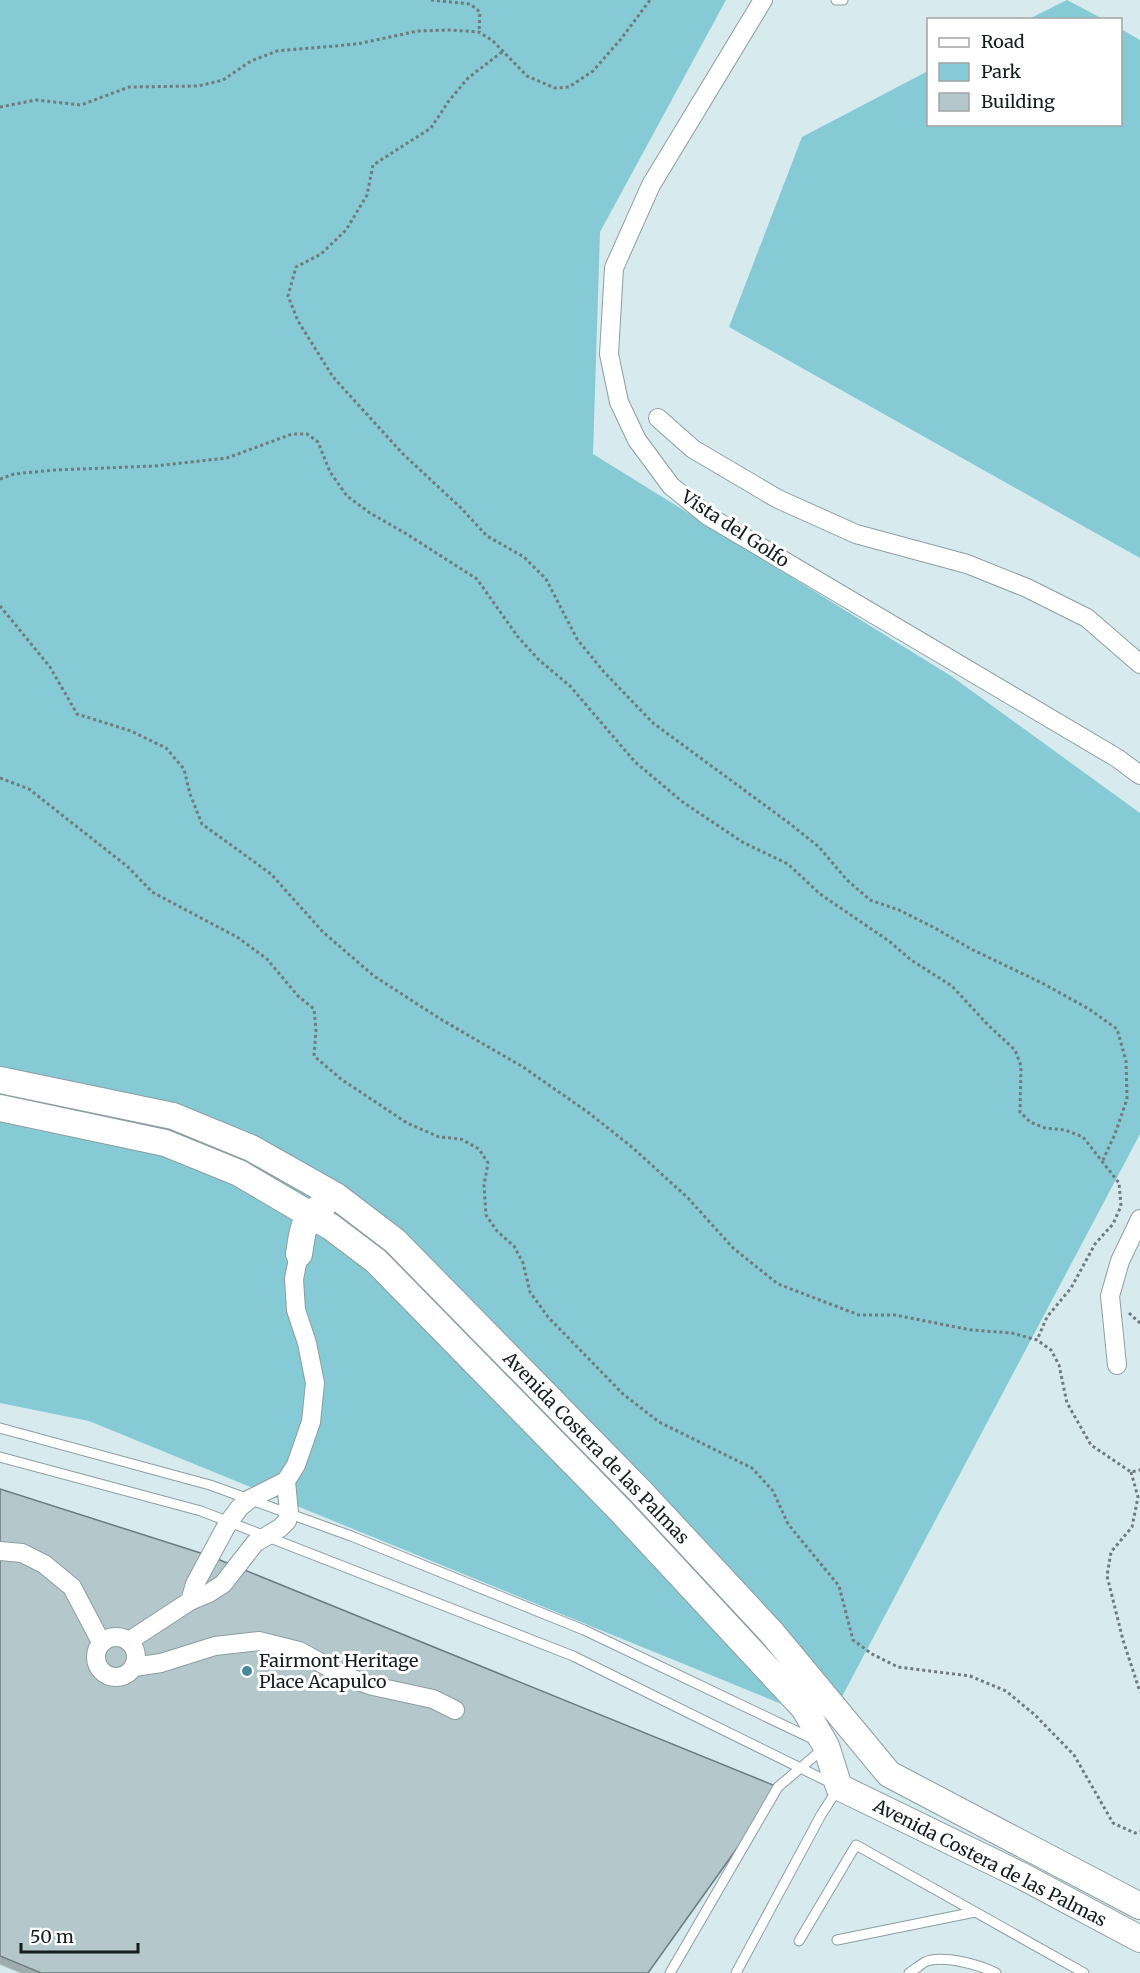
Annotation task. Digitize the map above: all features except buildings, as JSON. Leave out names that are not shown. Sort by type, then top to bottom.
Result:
[{"type":"main road","name":"Avenida Costera de las Palmas","points":[[0,1080],[173,1116],[251,1148],[336,1196],[395,1241],[641,1492],[772,1633],[889,1774],[1140,1906]]},
{"type":"main road","name":"Avenida Costera de las Palmas","points":[[0,1108],[165,1143],[239,1173],[321,1220],[376,1261],[621,1511],[751,1649],[804,1708],[826,1746],[839,1787],[1022,1876],[1140,1939]]},
{"type":"main road","points":[[299,1254],[320,1240],[321,1220],[336,1196]]},
{"type":"main road","points":[[826,1746],[889,1774]]},
{"type":"main road","points":[[1022,1876],[1036,1850]]},
{"type":"street","name":"Vista del Golfo","points":[[763,0],[651,185],[615,268],[609,354],[619,402],[637,440],[670,486],[708,516],[1117,758],[1140,775]]},
{"type":"street","points":[[658,418],[693,449],[778,499],[856,534],[967,564],[1028,588],[1087,618],[1140,664]]},
{"type":"street","points":[[1117,1365],[1110,1296],[1120,1261],[1140,1219]]},
{"type":"street","points":[[190,1601],[195,1584],[228,1523],[240,1507],[250,1499],[286,1481],[296,1465],[311,1422],[315,1383],[307,1343],[296,1310],[294,1279],[299,1254]]},
{"type":"street","points":[[129,1641],[190,1601],[223,1584],[255,1544],[287,1521],[289,1513],[286,1481]]},
{"type":"street","points":[[0,1551],[22,1553],[44,1564],[72,1587],[101,1642]]},
{"type":"street","points":[[210,1556],[235,1568]]},
{"type":"street","points":[[134,1667],[136,1653],[129,1641],[115,1637],[101,1642],[95,1655],[98,1668],[109,1677],[123,1677],[134,1667],[161,1663],[215,1646],[259,1641],[299,1651],[347,1677],[373,1686],[433,1699],[455,1710]]},
{"type":"lane","points":[[836,0],[843,0]]},
{"type":"lane","points":[[0,1428],[210,1485],[351,1536],[584,1630],[826,1746],[778,1787],[670,1973]]},
{"type":"lane","name":"Avenida Costera de las Palmas","points":[[0,1457],[201,1511],[573,1656],[839,1787]]},
{"type":"lane","points":[[736,1973],[821,1815],[839,1787]]},
{"type":"lane","points":[[799,1941],[856,1845],[1084,1973]]},
{"type":"lane","points":[[837,1940],[975,1912]]},
{"type":"lane","points":[[909,1973],[927,1961],[947,1959],[996,1973]]},
{"type":"path","points":[[431,0],[471,4],[480,12],[479,32]]},
{"type":"path","points":[[0,107],[36,100],[81,105],[129,87],[198,86],[223,80],[251,61],[277,51],[357,44],[418,31],[479,32],[493,41],[528,76],[555,88],[569,87],[593,71],[621,39],[650,0]]},
{"type":"path","points":[[502,52],[468,78],[448,102],[431,128],[373,165],[367,195],[346,230],[321,254],[296,267],[288,296],[298,321],[333,377],[403,454],[460,507],[487,536],[524,557],[546,579],[577,639],[604,672],[653,723],[819,847],[847,880],[870,900],[924,922],[1042,983],[1089,1009],[1117,1029],[1126,1062],[1127,1099],[1115,1134],[1102,1160]]},
{"type":"path","points":[[0,479],[14,474],[55,470],[155,466],[227,458],[292,434],[307,434],[318,442],[330,472],[346,496],[477,579],[518,637],[539,660],[570,686],[635,762],[684,803],[744,843],[788,864],[820,894],[889,940],[911,960],[952,986],[1015,1050],[1021,1066],[1020,1112],[1030,1122],[1045,1128],[1065,1130],[1083,1137],[1119,1183],[1121,1206],[1113,1224],[1095,1244],[1071,1288],[1047,1317],[1037,1340]]},
{"type":"path","points":[[0,606],[50,667],[77,714],[131,731],[166,748],[184,769],[190,794],[202,824],[271,874],[323,932],[374,976],[442,1020],[523,1067],[589,1113],[633,1148],[688,1198],[733,1248],[778,1284],[859,1315],[895,1315],[971,1330],[1012,1333],[1037,1340],[1052,1350],[1059,1365],[1067,1403],[1091,1445],[1131,1472],[1138,1497],[1132,1527],[1111,1552],[1107,1576],[1123,1640],[1140,1692]]},
{"type":"path","points":[[0,778],[29,789],[128,867],[152,892],[237,937],[267,958],[298,996],[314,1009],[316,1030],[314,1056],[341,1079],[407,1123],[438,1137],[461,1139],[479,1149],[488,1163],[484,1185],[486,1215],[498,1231],[514,1246],[523,1263],[530,1292],[548,1317],[623,1394],[659,1422],[752,1468],[773,1491],[788,1524],[838,1586],[854,1640],[872,1654],[898,1667],[970,1676],[1006,1691],[1035,1715],[1074,1755],[1113,1823],[1134,1833],[1140,1831]]},
{"type":"path","points":[[1131,1472],[1140,1470]]},
{"type":"green space","points":[[0,0],[726,0],[600,232],[593,454],[951,676],[1140,813],[1140,1134],[828,1723],[89,1421],[0,1403]]},
{"type":"green space","points":[[1067,0],[1101,18],[1031,18]]},
{"type":"green space","points":[[1122,30],[1140,40],[1140,558],[729,327],[802,137],[927,72],[927,126],[1122,126]]},
{"type":"place","name":"Fairmont Heritage Place Acapulco","points":[[247,1671]]}]
